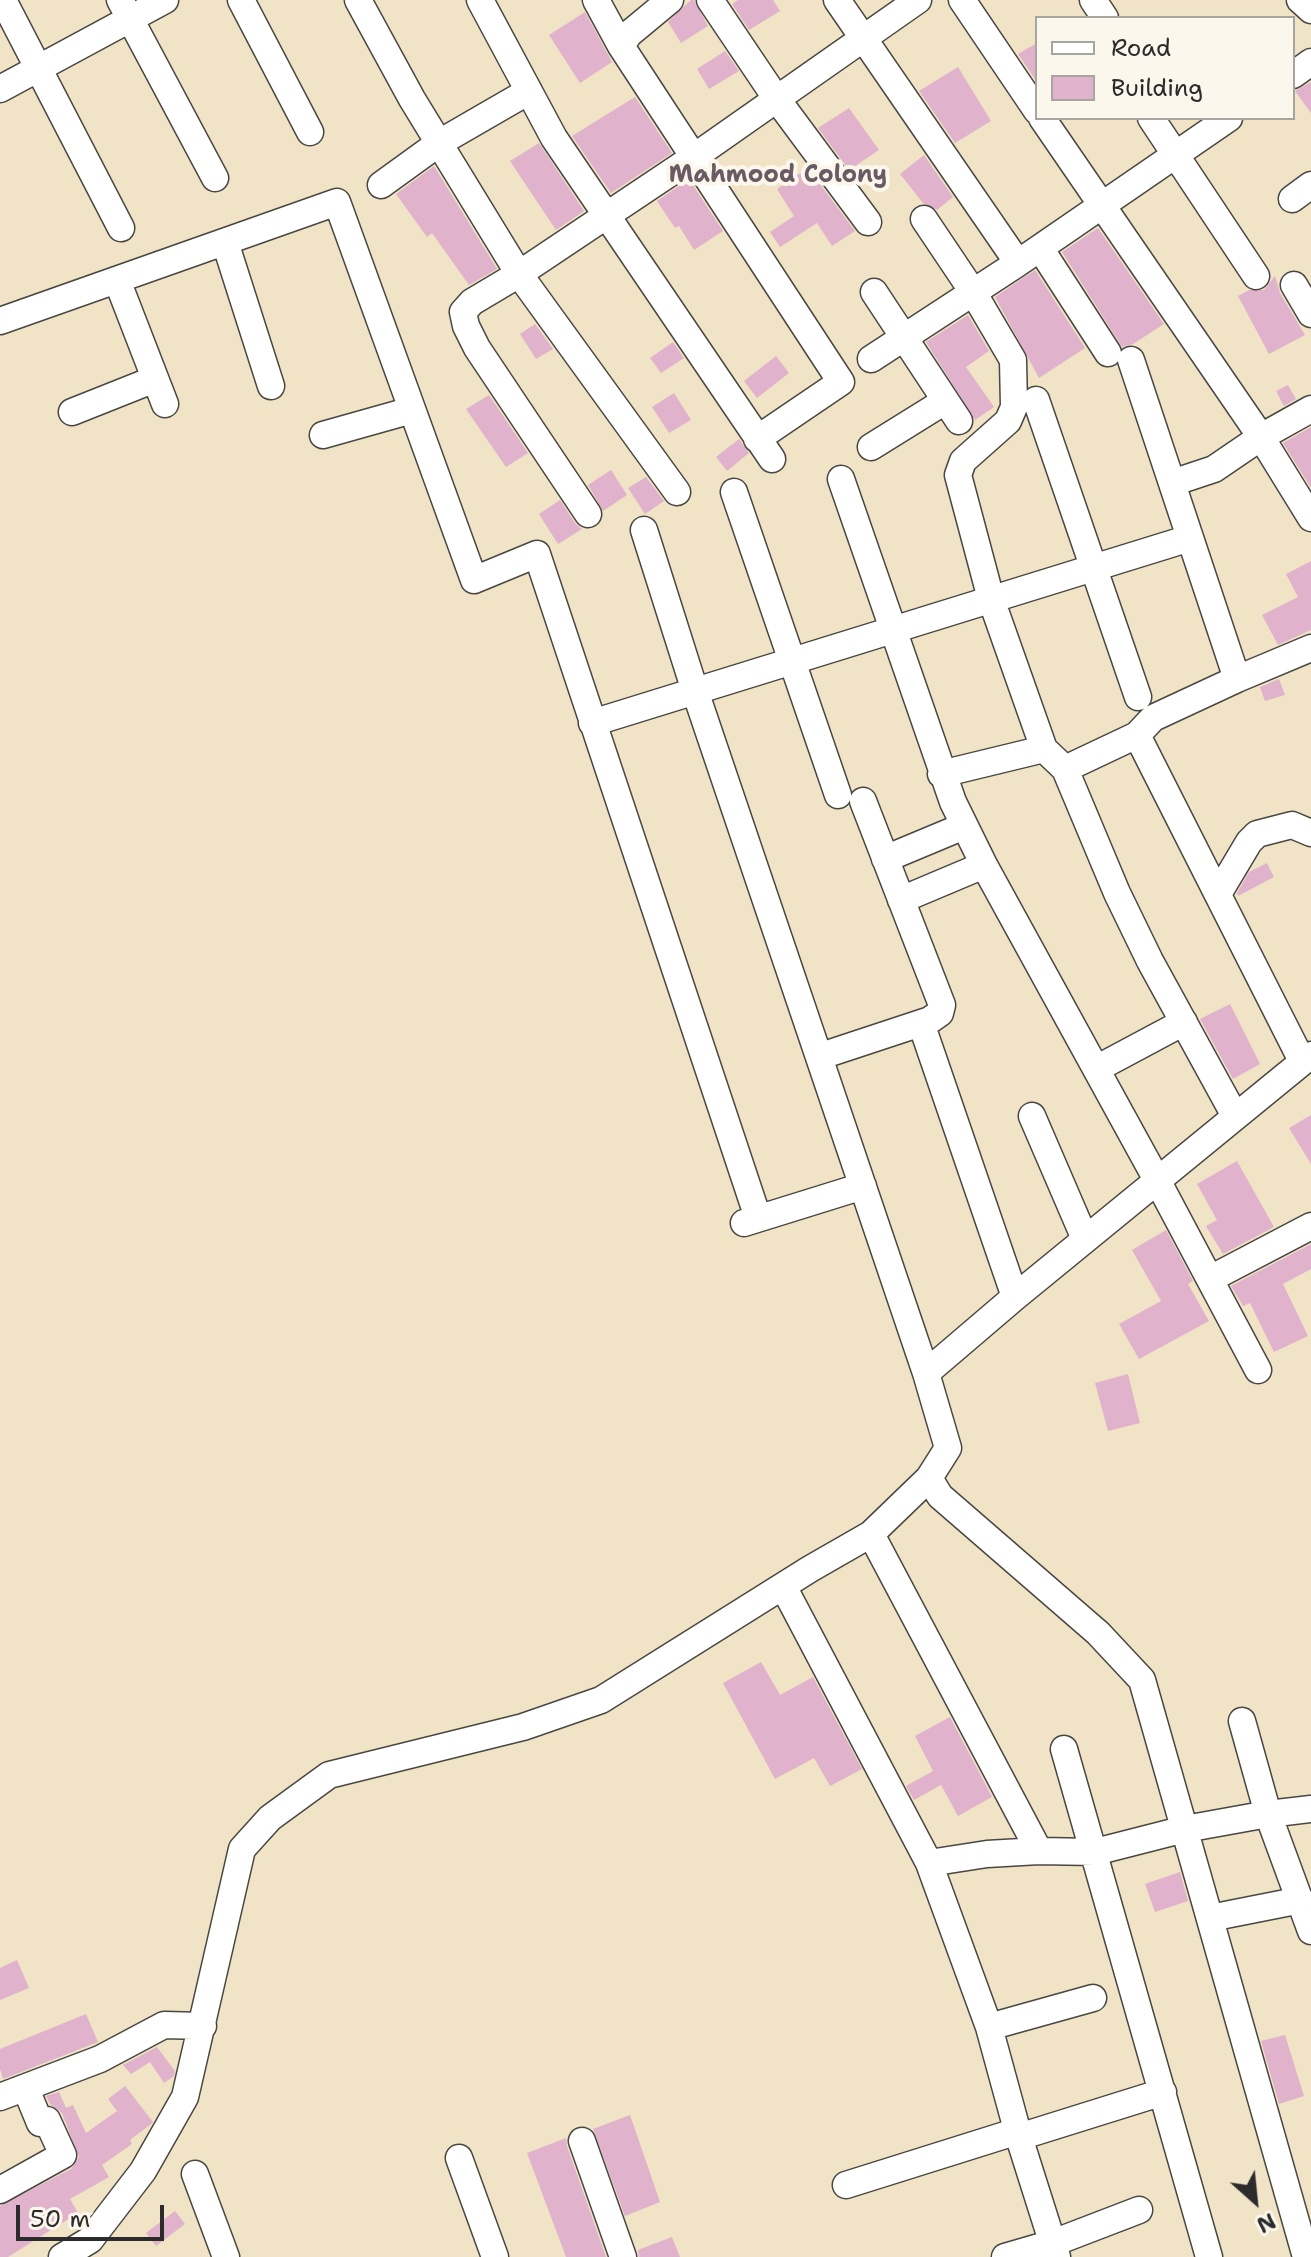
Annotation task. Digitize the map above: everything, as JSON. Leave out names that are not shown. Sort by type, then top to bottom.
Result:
[{"type":"street","points":[[3,0],[121,228]]},
{"type":"street","points":[[0,89],[38,68],[125,9],[165,0]]},
{"type":"street","points":[[241,0],[310,132]]},
{"type":"street","points":[[358,0],[412,99],[519,274],[677,492]]},
{"type":"street","points":[[480,0],[554,138],[765,449],[841,382],[621,46],[596,0]]},
{"type":"street","points":[[621,46],[629,34],[670,0]]},
{"type":"street","points":[[710,0],[776,98],[868,222]]},
{"type":"street","points":[[837,0],[1018,263]]},
{"type":"street","points":[[588,514],[477,348],[463,312],[472,302],[694,157],[918,0]]},
{"type":"street","points":[[962,0],[1035,108]]},
{"type":"street","points":[[1300,0],[1311,10]]},
{"type":"street","points":[[125,9],[215,178]]},
{"type":"street","points":[[381,185],[439,143],[529,91]]},
{"type":"street","points":[[1043,120],[1261,437],[1311,518]]},
{"type":"street","points":[[1152,120],[1256,276]]},
{"type":"street","points":[[871,359],[1018,263],[1226,120]]},
{"type":"street","points":[[0,321],[337,202],[474,580],[537,554],[751,1220],[863,1186]]},
{"type":"street","points":[[924,219],[973,292],[1013,360],[1014,407],[1008,421],[963,461],[958,475],[991,599],[1044,749],[1065,769],[1117,893],[1235,1116]]},
{"type":"street","points":[[225,242],[271,386]]},
{"type":"street","points":[[1040,248],[1120,357],[1172,483],[1237,679]]},
{"type":"street","points":[[117,280],[165,404]]},
{"type":"street","points":[[1294,285],[1311,314]]},
{"type":"street","points":[[871,447],[952,411],[874,292]]},
{"type":"street","points":[[72,412],[155,379]]},
{"type":"street","points":[[1036,400],[1138,697]]},
{"type":"street","points":[[1172,483],[1214,469],[1261,437],[1311,409]]},
{"type":"street","points":[[323,435],[412,410]]},
{"type":"street","points":[[1008,421],[1022,431],[1051,443]]},
{"type":"street","points":[[841,479],[941,774],[964,826],[1258,1370]]},
{"type":"street","points":[[734,492],[794,661],[851,798],[885,859],[942,1005],[936,1018],[821,1056]]},
{"type":"street","points":[[62,2257],[95,2248],[185,2097],[242,1849],[270,1818],[329,1775],[523,1727],[601,1700],[871,1534],[929,1478],[948,1448],[926,1373],[695,691],[644,530]]},
{"type":"street","points":[[592,723],[1190,538]]},
{"type":"street","points":[[1065,769],[1137,735],[1153,718],[1311,648]]},
{"type":"street","points":[[926,1373],[1306,1058],[1137,735]]},
{"type":"street","points":[[941,774],[1044,749]]},
{"type":"street","points":[[1218,894],[1257,834],[1292,825],[1309,827]]},
{"type":"street","points":[[885,859],[964,826]]},
{"type":"street","points":[[901,900],[984,865]]},
{"type":"street","points":[[1096,1069],[1184,1022]]},
{"type":"street","points":[[921,1023],[1015,1297]]},
{"type":"street","points":[[1032,1116],[1085,1239]]},
{"type":"street","points":[[1210,1279],[1311,1226]]},
{"type":"street","points":[[929,1478],[940,1496],[1098,1633],[1142,1680],[1308,2257]]},
{"type":"street","points":[[871,1534],[1039,1851]]},
{"type":"street","points":[[783,1586],[929,1863],[989,2027],[1018,2134],[1055,2250]]},
{"type":"street","points":[[1242,1721],[1268,1814],[1311,1931]]},
{"type":"street","points":[[1064,1749],[1209,2257]]},
{"type":"street","points":[[929,1863],[987,1854],[1095,1852],[1185,1829],[1311,1809]]},
{"type":"street","points":[[1210,1918],[1301,1900]]},
{"type":"street","points":[[989,2027],[1093,1998]]},
{"type":"street","points":[[0,2097],[100,2059],[164,2025],[203,2026]]},
{"type":"street","points":[[0,2190],[63,2155],[47,2120],[40,2123],[26,2089]]},
{"type":"street","points":[[846,2185],[1163,2092]]},
{"type":"street","points":[[582,2141],[623,2257]]},
{"type":"street","points":[[459,2158],[495,2257]]},
{"type":"street","points":[[195,2174],[226,2257]]},
{"type":"street","points":[[1005,2257],[1055,2250],[1139,2210]]},
{"type":"building","points":[[694,0],[708,26],[681,43],[668,22]]},
{"type":"building","points":[[738,0],[773,0],[780,11],[749,30],[732,4]]},
{"type":"building","points":[[585,12],[612,62],[580,83],[549,35]]},
{"type":"building","points":[[1035,44],[1035,79],[1018,54]]},
{"type":"building","points":[[725,51],[739,71],[709,89],[697,69]]},
{"type":"building","points":[[958,67],[991,121],[955,143],[919,91]]},
{"type":"building","points":[[1311,82],[1311,113],[1295,91]]},
{"type":"building","points":[[635,97],[672,153],[611,193],[572,136]]},
{"type":"building","points":[[849,108],[879,150],[849,170],[818,128]]},
{"type":"building","points":[[539,143],[584,211],[556,230],[510,161]]},
{"type":"building","points":[[924,155],[953,197],[937,210],[923,203],[900,174]]},
{"type":"building","points":[[434,166],[497,269],[469,285],[432,233],[427,237],[396,194]]},
{"type":"building","points":[[808,168],[855,231],[832,246],[817,223],[780,247],[770,232],[794,216],[777,189]]},
{"type":"building","points":[[689,179],[723,231],[694,250],[679,226],[675,228],[657,201]]},
{"type":"building","points":[[1098,228],[1164,324],[1133,344],[1122,347],[1062,252]]},
{"type":"building","points":[[1035,270],[1085,348],[1039,378],[995,297]]},
{"type":"building","points":[[1275,276],[1280,293],[1305,335],[1269,354],[1238,296],[1249,290],[1264,290]]},
{"type":"building","points":[[968,315],[989,351],[966,367],[994,407],[975,420],[926,342]]},
{"type":"building","points":[[535,324],[553,349],[536,359],[520,334]]},
{"type":"building","points":[[673,342],[684,358],[661,373],[650,358]]},
{"type":"building","points":[[776,356],[789,373],[757,398],[744,381]]},
{"type":"building","points":[[1288,385],[1296,399],[1284,406],[1276,391]]},
{"type":"building","points":[[674,393],[691,420],[669,433],[652,407]]},
{"type":"building","points":[[489,395],[528,453],[506,467],[466,409]]},
{"type":"building","points":[[1311,427],[1311,488],[1283,443]]},
{"type":"building","points":[[739,439],[749,453],[727,471],[716,457]]},
{"type":"building","points":[[611,470],[627,495],[603,511],[588,485]]},
{"type":"building","points":[[646,477],[664,501],[645,514],[628,488]]},
{"type":"building","points":[[560,500],[582,529],[558,544],[539,514]]},
{"type":"building","points":[[1311,561],[1311,630],[1278,645],[1262,615],[1298,597],[1286,574]]},
{"type":"building","points":[[1279,679],[1285,695],[1265,701],[1260,687]]},
{"type":"building","points":[[1267,863],[1274,877],[1238,896],[1249,872]]},
{"type":"building","points":[[1230,1004],[1260,1064],[1233,1079],[1200,1019]]},
{"type":"building","points":[[1311,1115],[1311,1164],[1289,1128]]},
{"type":"building","points":[[1237,1161],[1274,1227],[1223,1254],[1206,1226],[1217,1220],[1197,1184]]},
{"type":"building","points":[[1166,1230],[1193,1281],[1188,1284],[1209,1321],[1139,1359],[1119,1324],[1161,1301],[1132,1250]]},
{"type":"building","points":[[1311,1244],[1311,1269],[1283,1284],[1308,1336],[1274,1352],[1250,1303],[1243,1306],[1231,1286]]},
{"type":"building","points":[[1128,1374],[1140,1423],[1108,1431],[1095,1383]]},
{"type":"building","points":[[761,1662],[780,1695],[813,1677],[862,1769],[830,1786],[814,1758],[775,1779],[723,1683]]},
{"type":"building","points":[[950,1717],[992,1797],[958,1816],[941,1785],[914,1800],[906,1786],[933,1771],[915,1736]]},
{"type":"building","points":[[1180,1872],[1188,1901],[1155,1912],[1145,1884]]},
{"type":"building","points":[[17,1960],[29,1988],[0,2000],[0,1968]]},
{"type":"building","points":[[86,2014],[98,2042],[3,2079],[0,2049]]},
{"type":"building","points":[[1285,2035],[1304,2096],[1279,2104],[1261,2041]]},
{"type":"building","points":[[157,2047],[175,2071],[174,2076],[164,2083],[150,2062],[131,2074],[123,2065]]},
{"type":"building","points":[[125,2086],[153,2122],[130,2140],[132,2144],[102,2165],[109,2177],[70,2199],[78,2213],[8,2257],[0,2257],[0,2206],[71,2169],[79,2157],[62,2113],[50,2104],[46,2096],[59,2092],[66,2108],[73,2105],[86,2133],[117,2111],[108,2099]]},
{"type":"building","points":[[630,2115],[660,2202],[625,2216],[593,2129]]},
{"type":"building","points":[[566,2138],[606,2257],[566,2257],[527,2153]]},
{"type":"building","points":[[175,2211],[185,2224],[156,2246],[146,2233]]},
{"type":"building","points":[[672,2237],[680,2257],[639,2257],[638,2250]]},
{"type":"district","name":"Mahmood Colony","points":[[778,176]]}]
